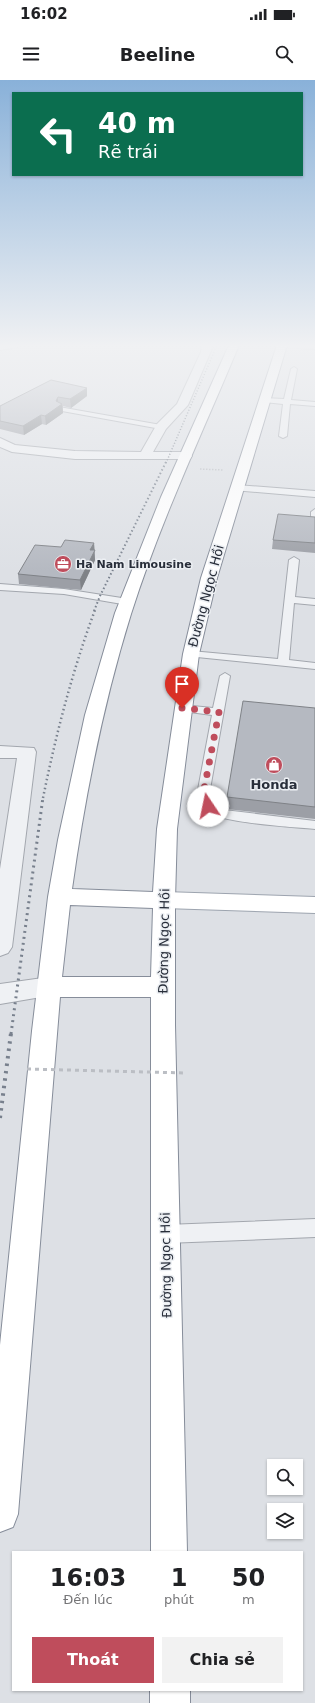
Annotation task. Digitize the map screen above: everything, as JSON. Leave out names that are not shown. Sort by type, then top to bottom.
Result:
[{"type":"main road","points":[[0,1514],[45,1024],[59,897],[83,763],[110,653],[139,571],[201,421]]},
{"type":"main road","name":"Đường Ngọc Hồi","points":[[169,1551],[163,987],[164,900],[167,829],[182,708],[191,654],[209,578],[258,421]]},
{"type":"main road","points":[[59,897],[315,905]]},
{"type":"main road","points":[[50,987],[163,987]]},
{"type":"main road","points":[[170,1691],[170,1703]]},
{"type":"street","points":[[145,455],[160,427],[166,421]]},
{"type":"street","points":[[0,442],[12,448],[75,455],[145,455],[184,462]]},
{"type":"street","points":[[0,455],[12,448]]},
{"type":"street","points":[[0,752],[27,752],[0,947]]},
{"type":"street","points":[[0,994],[50,987]]},
{"type":"lane","points":[[126,421],[160,427]]},
{"type":"lane","points":[[283,436],[284,421]]},
{"type":"lane","points":[[239,480],[315,494]]},
{"type":"lane","points":[[315,512],[315,518]]},
{"type":"lane","points":[[284,663],[289,599],[294,560]]},
{"type":"lane","points":[[0,587],[47,589],[100,596],[128,602]]},
{"type":"lane","points":[[289,599],[315,602]]},
{"type":"lane","points":[[191,654],[315,666]]},
{"type":"lane","points":[[224,676],[219,712],[203,795],[208,806],[221,814],[315,825]]},
{"type":"lane","points":[[182,708],[219,712]]},
{"type":"lane","points":[[166,1234],[315,1228]]},
{"type":"path","points":[[184,462],[239,480]]},
{"type":"path","points":[[27,1068],[186,1073]]},
{"type":"building","points":[[0,421],[32,421],[23,426]]},
{"type":"building","points":[[278,514],[315,517],[315,543],[273,540]]},
{"type":"building","points":[[65,540],[94,543],[90,550],[95,550],[80,580],[18,574],[35,545],[61,547]]},
{"type":"building","name":"Honda","points":[[243,701],[315,708],[315,807],[227,797]]},
{"type":"railway","points":[[166,463],[184,421]]},
{"type":"railway","points":[[94,611],[166,462]]},
{"type":"railway","points":[[43,798],[65,703],[95,610]]},
{"type":"railway","points":[[11,1034],[43,797]]},
{"type":"railway","points":[[0,1118],[11,1033]]},
{"type":"place","name":"Ha Nam Limousine","points":[[63,564]]},
{"type":"place","name":"Honda","points":[[274,765]]},
{"type":"route","points":[[182,708],[219,712],[203,795],[208,806]]}]
